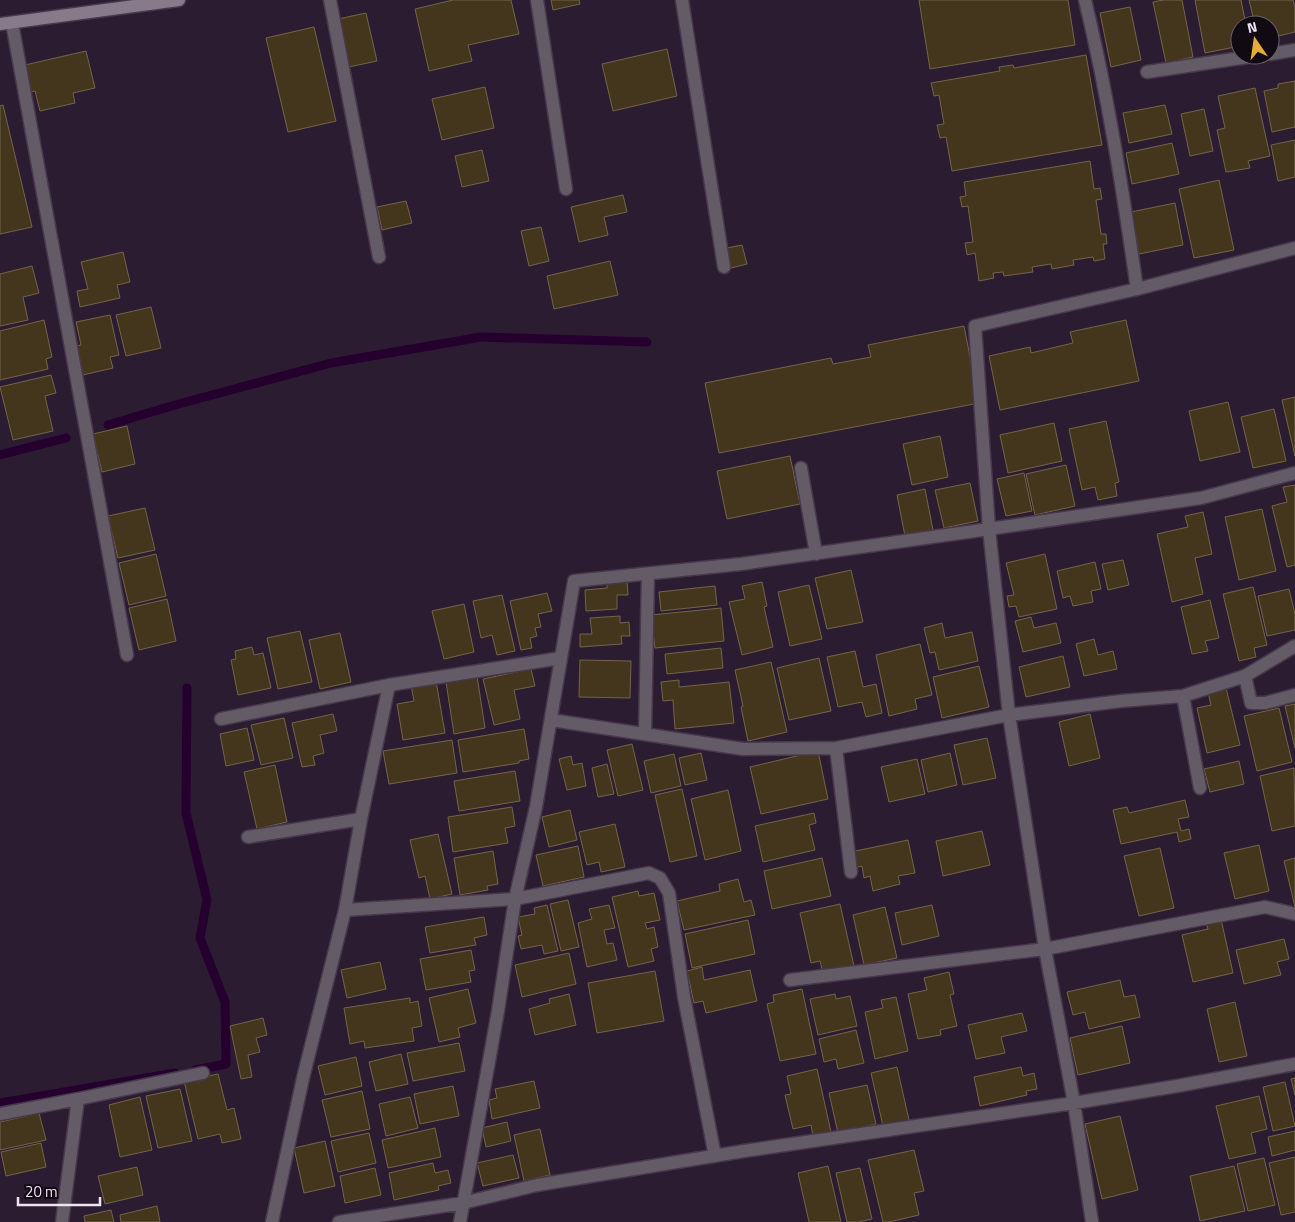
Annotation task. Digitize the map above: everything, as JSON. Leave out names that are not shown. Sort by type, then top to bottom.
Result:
[{"type":"main road","points":[[6,23],[179,0]]},
{"type":"street","points":[[330,0],[379,258]]},
{"type":"street","points":[[537,0],[566,189]]},
{"type":"street","points":[[682,0],[724,267]]},
{"type":"street","points":[[1085,0],[1121,183],[1138,289]]},
{"type":"street","points":[[6,23],[127,655]]},
{"type":"street","points":[[1280,52],[1295,50]]},
{"type":"street","points":[[1147,72],[1230,60]]},
{"type":"street","points":[[1092,1222],[1074,1103],[1045,949],[1009,715],[989,529],[975,326],[1138,289],[1295,248]]},
{"type":"street","points":[[801,468],[816,554]]},
{"type":"street","points":[[460,1222],[496,1021],[515,899],[536,807],[574,582],[816,554],[1201,498],[1295,473]]},
{"type":"street","points":[[645,734],[648,574]]},
{"type":"street","points":[[551,720],[743,749],[836,748],[1009,715],[1122,701],[1183,696],[1245,676],[1295,646]]},
{"type":"street","points":[[221,720],[390,685],[560,658]]},
{"type":"street","points":[[1245,676],[1251,703],[1265,703],[1295,695]]},
{"type":"street","points":[[272,1222],[303,1078],[345,910],[361,819],[390,685]]},
{"type":"street","points":[[1183,696],[1200,788]]},
{"type":"street","points":[[836,748],[851,872]]},
{"type":"street","points":[[248,836],[361,819]]},
{"type":"street","points":[[345,910],[515,899],[649,873],[660,878],[669,893],[684,997],[715,1156]]},
{"type":"street","points":[[790,980],[1045,949],[1266,907],[1295,914]]},
{"type":"street","points":[[339,1222],[463,1203],[537,1185],[715,1156],[1074,1103],[1295,1064]]},
{"type":"street","points":[[0,1114],[78,1100],[203,1073]]},
{"type":"street","points":[[62,1222],[78,1100]]},
{"type":"building","points":[[453,0],[511,0],[519,34],[468,45],[472,61],[429,71],[415,9]]},
{"type":"building","points":[[551,0],[579,0],[580,4],[553,10]]},
{"type":"building","points":[[919,0],[1068,0],[1075,45],[930,69]]},
{"type":"building","points":[[1182,0],[1193,57],[1166,63],[1153,2]]},
{"type":"building","points":[[1195,0],[1241,0],[1244,15],[1230,15],[1230,48],[1205,53]]},
{"type":"building","points":[[1249,0],[1293,0],[1295,32],[1280,36],[1280,15],[1253,15]]},
{"type":"building","points":[[1130,7],[1141,60],[1111,67],[1100,13]]},
{"type":"building","points":[[366,13],[377,61],[349,67],[338,19]]},
{"type":"building","points":[[314,27],[336,121],[288,132],[266,38]]},
{"type":"building","points":[[667,49],[677,96],[613,111],[602,64]]},
{"type":"building","points":[[86,51],[95,88],[73,93],[75,103],[40,111],[35,91],[31,92],[25,65]]},
{"type":"building","points":[[1086,55],[1102,145],[952,171],[946,137],[940,138],[937,125],[944,124],[939,95],[934,96],[931,83],[1000,71],[999,67],[1013,65],[1014,68]]},
{"type":"building","points":[[1295,81],[1295,127],[1272,132],[1264,91],[1278,88],[1278,84]]},
{"type":"building","points":[[485,87],[494,128],[442,140],[432,99]]},
{"type":"building","points":[[1255,88],[1270,156],[1248,161],[1250,168],[1226,172],[1217,130],[1225,128],[1218,96]]},
{"type":"building","points":[[3,105],[32,227],[0,234],[0,106]]},
{"type":"building","points":[[1165,105],[1172,134],[1129,143],[1123,113]]},
{"type":"building","points":[[1204,109],[1213,151],[1190,156],[1181,114]]},
{"type":"building","points":[[1295,140],[1295,177],[1278,181],[1271,145]]},
{"type":"building","points":[[1172,143],[1179,174],[1132,184],[1126,153]]},
{"type":"building","points":[[482,150],[489,181],[462,187],[455,156]]},
{"type":"building","points":[[1090,161],[1094,189],[1100,188],[1102,199],[1096,200],[1101,234],[1106,234],[1107,244],[1103,244],[1105,259],[1094,261],[1093,257],[1073,260],[1074,265],[1052,269],[1051,264],[1032,267],[1033,272],[1004,276],[1003,272],[993,273],[994,278],[979,281],[975,253],[967,255],[965,243],[973,242],[968,206],[962,207],[960,197],[966,196],[964,182]]},
{"type":"building","points":[[1219,180],[1234,250],[1194,258],[1179,189]]},
{"type":"building","points":[[623,195],[627,212],[604,217],[608,235],[579,242],[571,207]]},
{"type":"building","points":[[406,201],[412,223],[382,230],[377,207]]},
{"type":"building","points":[[1175,203],[1183,245],[1139,254],[1131,212]]},
{"type":"building","points":[[541,227],[549,261],[529,266],[521,231]]},
{"type":"building","points":[[742,245],[747,264],[731,268],[727,248]]},
{"type":"building","points":[[123,252],[130,282],[117,285],[120,298],[80,307],[77,291],[88,289],[81,262]]},
{"type":"building","points":[[610,261],[618,295],[554,309],[547,276]]},
{"type":"building","points":[[32,266],[39,293],[23,297],[28,320],[0,326],[0,274]]},
{"type":"building","points":[[151,307],[161,348],[126,356],[116,315]]},
{"type":"building","points":[[110,315],[119,355],[110,357],[113,368],[83,375],[76,346],[81,345],[76,322]]},
{"type":"building","points":[[44,320],[52,357],[46,359],[48,369],[0,380],[0,331]]},
{"type":"building","points":[[1126,320],[1139,381],[1000,410],[989,356],[1030,347],[1031,353],[1073,343],[1070,332]]},
{"type":"building","points":[[964,326],[979,403],[719,453],[705,383],[831,358],[833,364],[871,357],[868,345]]},
{"type":"building","points":[[51,375],[56,393],[45,396],[53,431],[13,440],[0,387]]},
{"type":"building","points":[[1295,397],[1295,456],[1282,400]]},
{"type":"building","points":[[1228,402],[1240,452],[1200,461],[1189,411]]},
{"type":"building","points":[[1274,409],[1286,461],[1253,468],[1241,417]]},
{"type":"building","points":[[1106,421],[1119,482],[1115,483],[1117,496],[1098,500],[1095,487],[1082,490],[1069,429]]},
{"type":"building","points":[[1054,423],[1062,461],[1008,473],[1000,435]]},
{"type":"building","points":[[127,426],[135,464],[102,472],[93,434]]},
{"type":"building","points":[[940,436],[948,477],[912,485],[903,444]]},
{"type":"building","points":[[790,456],[800,504],[727,519],[717,471]]},
{"type":"building","points":[[1066,465],[1075,506],[1035,515],[1026,474]]},
{"type":"building","points":[[1024,473],[1032,511],[1006,516],[997,479]]},
{"type":"building","points":[[970,483],[978,521],[944,528],[935,490]]},
{"type":"building","points":[[1295,485],[1295,565],[1287,567],[1272,506],[1287,502],[1283,487]]},
{"type":"building","points":[[925,489],[933,530],[905,536],[897,495]]},
{"type":"building","points":[[145,508],[155,550],[118,558],[108,516]]},
{"type":"building","points":[[1262,509],[1276,571],[1239,580],[1225,517]]},
{"type":"building","points":[[1203,512],[1212,554],[1195,558],[1203,594],[1172,602],[1157,534],[1188,527],[1185,516]]},
{"type":"building","points":[[156,554],[166,596],[129,605],[119,563]]},
{"type":"building","points":[[1045,554],[1057,609],[1019,617],[1016,606],[1009,607],[1007,596],[1014,595],[1006,563]]},
{"type":"building","points":[[1123,560],[1129,585],[1108,590],[1102,564]]},
{"type":"building","points":[[1095,562],[1101,589],[1091,591],[1093,602],[1073,606],[1070,596],[1063,598],[1057,571]]},
{"type":"building","points":[[851,570],[863,622],[827,629],[815,578]]},
{"type":"building","points":[[627,579],[628,595],[617,595],[617,609],[586,611],[585,590],[607,588],[607,580]]},
{"type":"building","points":[[762,582],[767,606],[764,607],[773,647],[742,655],[729,602],[745,599],[742,586]]},
{"type":"building","points":[[809,585],[822,639],[790,646],[778,592]]},
{"type":"building","points":[[715,586],[717,605],[661,611],[659,592]]},
{"type":"building","points":[[1253,587],[1267,645],[1254,648],[1256,657],[1239,661],[1223,594]]},
{"type":"building","points":[[1289,589],[1295,614],[1295,630],[1267,636],[1258,596]]},
{"type":"building","points":[[547,593],[552,611],[538,614],[541,627],[535,628],[537,636],[530,638],[532,648],[521,650],[510,601]]},
{"type":"building","points":[[502,595],[515,651],[497,655],[492,635],[481,638],[473,601]]},
{"type":"building","points":[[167,599],[176,641],[139,650],[129,608]]},
{"type":"building","points":[[1210,600],[1219,638],[1205,641],[1208,651],[1192,654],[1181,607]]},
{"type":"building","points":[[464,604],[474,652],[444,659],[432,611]]},
{"type":"building","points":[[721,608],[724,641],[655,648],[651,615]]},
{"type":"building","points":[[620,616],[620,623],[629,622],[630,636],[621,636],[622,644],[580,647],[580,634],[592,634],[590,618]]},
{"type":"building","points":[[1031,617],[1034,628],[1056,623],[1061,643],[1023,652],[1015,621]]},
{"type":"building","points":[[942,623],[945,638],[972,632],[978,661],[939,670],[935,652],[930,653],[924,628]]},
{"type":"building","points":[[300,631],[312,682],[278,689],[267,638]]},
{"type":"building","points":[[340,633],[351,682],[320,689],[309,640]]},
{"type":"building","points":[[1094,639],[1098,655],[1113,651],[1117,669],[1084,676],[1076,644]]},
{"type":"building","points":[[920,644],[932,695],[915,699],[917,709],[889,716],[876,655]]},
{"type":"building","points":[[252,647],[254,655],[263,653],[271,688],[238,695],[231,660],[236,659],[235,651]]},
{"type":"building","points":[[721,648],[723,668],[667,674],[665,654]]},
{"type":"building","points":[[855,651],[863,687],[876,684],[882,713],[866,717],[862,702],[838,707],[827,657]]},
{"type":"building","points":[[1063,656],[1070,687],[1026,697],[1019,667]]},
{"type":"building","points":[[819,658],[831,711],[789,720],[777,668]]},
{"type":"building","points":[[580,660],[631,661],[630,698],[579,697]]},
{"type":"building","points":[[771,662],[787,732],[748,741],[735,670]]},
{"type":"building","points":[[979,666],[989,707],[942,718],[933,677]]},
{"type":"building","points":[[531,669],[535,686],[514,690],[520,719],[494,725],[483,679]]},
{"type":"building","points":[[477,676],[485,728],[454,734],[446,682]]},
{"type":"building","points":[[679,680],[679,687],[729,682],[734,723],[675,729],[673,700],[663,701],[661,682]]},
{"type":"building","points":[[436,681],[445,733],[403,740],[397,704],[414,701],[411,685]]},
{"type":"building","points":[[1226,688],[1240,745],[1207,753],[1197,708],[1211,705],[1208,692]]},
{"type":"building","points":[[1295,704],[1295,748],[1285,706]]},
{"type":"building","points":[[1279,708],[1292,762],[1257,771],[1244,716]]},
{"type":"building","points":[[333,714],[337,731],[320,735],[324,753],[313,756],[315,765],[302,767],[292,723]]},
{"type":"building","points":[[1090,714],[1100,758],[1069,766],[1059,722]]},
{"type":"building","points":[[284,718],[293,758],[261,765],[251,725]]},
{"type":"building","points":[[247,728],[254,760],[226,766],[220,734]]},
{"type":"building","points":[[524,729],[529,759],[519,761],[519,763],[463,772],[458,740]]},
{"type":"building","points":[[987,738],[996,778],[963,785],[954,745]]},
{"type":"building","points":[[452,740],[457,773],[389,784],[383,751]]},
{"type":"building","points":[[632,744],[643,790],[618,796],[607,750]]},
{"type":"building","points":[[818,751],[828,799],[761,814],[750,767]]},
{"type":"building","points":[[701,753],[707,780],[685,785],[679,758]]},
{"type":"building","points":[[950,753],[957,785],[928,792],[921,760]]},
{"type":"building","points":[[674,754],[681,786],[651,793],[644,761]]},
{"type":"building","points":[[571,756],[573,765],[582,763],[586,786],[567,790],[559,759]]},
{"type":"building","points":[[917,759],[925,794],[889,802],[881,767]]},
{"type":"building","points":[[1239,761],[1244,784],[1210,792],[1204,769]]},
{"type":"building","points":[[607,764],[614,794],[598,797],[592,768]]},
{"type":"building","points":[[275,765],[287,822],[257,829],[244,772]]},
{"type":"building","points":[[1294,768],[1295,826],[1272,831],[1260,776]]},
{"type":"building","points":[[515,771],[520,801],[459,811],[454,781]]},
{"type":"building","points":[[682,789],[697,856],[670,862],[655,795]]},
{"type":"building","points":[[728,790],[741,851],[705,860],[691,799]]},
{"type":"building","points":[[1185,800],[1189,817],[1178,819],[1181,831],[1189,829],[1191,839],[1179,842],[1177,832],[1121,844],[1113,810],[1127,807],[1129,813]]},
{"type":"building","points":[[512,807],[515,826],[505,828],[508,843],[453,852],[448,817]]},
{"type":"building","points":[[570,810],[577,840],[549,847],[542,817]]},
{"type":"building","points":[[814,813],[816,823],[809,825],[815,850],[763,862],[755,826]]},
{"type":"building","points":[[615,824],[625,867],[601,872],[599,862],[587,865],[579,832]]},
{"type":"building","points":[[982,831],[990,865],[943,876],[936,841]]},
{"type":"building","points":[[438,834],[452,894],[430,899],[425,876],[419,878],[410,840]]},
{"type":"building","points":[[908,840],[915,873],[898,876],[900,884],[873,891],[870,876],[864,878],[862,866],[855,868],[851,852]]},
{"type":"building","points":[[1259,845],[1269,891],[1235,899],[1224,853]]},
{"type":"building","points":[[578,846],[584,877],[543,886],[536,855]]},
{"type":"building","points":[[1160,848],[1174,908],[1139,916],[1124,856]]},
{"type":"building","points":[[493,851],[498,884],[487,886],[488,890],[460,895],[454,858]]},
{"type":"building","points":[[822,858],[831,896],[772,909],[764,871]]},
{"type":"building","points":[[1295,858],[1295,907],[1284,861]]},
{"type":"building","points":[[738,879],[744,902],[751,900],[755,915],[684,930],[677,901],[720,891],[719,884]]},
{"type":"building","points":[[638,891],[639,896],[654,893],[660,920],[645,923],[647,929],[654,927],[658,947],[651,949],[654,961],[628,967],[612,897]]},
{"type":"building","points":[[568,900],[579,947],[561,951],[550,904]]},
{"type":"building","points":[[840,904],[854,966],[823,973],[820,961],[811,963],[800,913]]},
{"type":"building","points":[[547,905],[558,951],[544,954],[542,945],[521,949],[518,936],[522,935],[518,917],[535,914],[534,908]]},
{"type":"building","points":[[609,905],[615,928],[604,930],[607,944],[613,943],[617,960],[587,967],[578,923],[592,919],[589,909]]},
{"type":"building","points":[[932,905],[939,936],[902,945],[895,913]]},
{"type":"building","points":[[885,907],[897,958],[864,965],[853,915]]},
{"type":"building","points":[[484,917],[487,935],[474,938],[476,945],[430,953],[425,927]]},
{"type":"building","points":[[1221,919],[1233,973],[1193,982],[1182,935],[1208,929],[1206,923]]},
{"type":"building","points":[[748,920],[755,954],[692,968],[685,934]]},
{"type":"building","points":[[1284,939],[1289,959],[1277,962],[1281,975],[1244,984],[1236,950]]},
{"type":"building","points":[[471,950],[475,970],[469,971],[471,982],[426,990],[420,959]]},
{"type":"building","points":[[569,953],[576,984],[522,997],[515,965]]},
{"type":"building","points":[[380,962],[386,989],[347,998],[341,970]]},
{"type":"building","points":[[702,967],[704,980],[750,970],[757,1001],[706,1013],[703,1001],[694,1003],[687,971]]},
{"type":"building","points":[[655,971],[664,1021],[597,1033],[588,983]]},
{"type":"building","points":[[949,972],[954,994],[950,995],[957,1026],[940,1030],[941,1035],[918,1039],[908,994],[927,990],[924,978]]},
{"type":"building","points":[[1120,980],[1124,997],[1135,995],[1140,1017],[1089,1029],[1085,1012],[1073,1015],[1067,992]]},
{"type":"building","points":[[468,989],[476,1023],[458,1028],[460,1037],[439,1042],[429,998]]},
{"type":"building","points":[[802,989],[816,1054],[780,1061],[767,1004],[774,1002],[773,995]]},
{"type":"building","points":[[569,994],[576,1025],[535,1035],[529,1009],[550,1003],[549,999]]},
{"type":"building","points":[[835,994],[836,999],[850,996],[857,1026],[818,1035],[810,999]]},
{"type":"building","points":[[896,997],[908,1051],[875,1059],[865,1012],[883,1008],[881,1000]]},
{"type":"building","points":[[410,998],[410,1003],[418,1001],[422,1026],[412,1028],[414,1041],[365,1048],[364,1041],[350,1044],[344,1008]]},
{"type":"building","points":[[1235,1002],[1247,1056],[1219,1062],[1207,1009]]},
{"type":"building","points":[[1022,1013],[1027,1031],[1001,1037],[1005,1053],[976,1059],[968,1025]]},
{"type":"building","points":[[263,1018],[267,1035],[256,1038],[260,1052],[248,1055],[252,1077],[241,1079],[230,1026]]},
{"type":"building","points":[[1122,1026],[1130,1063],[1078,1075],[1070,1038]]},
{"type":"building","points":[[856,1030],[864,1063],[838,1069],[836,1059],[824,1062],[819,1039]]},
{"type":"building","points":[[459,1043],[465,1071],[413,1081],[407,1053]]},
{"type":"building","points":[[401,1054],[408,1084],[376,1091],[369,1062]]},
{"type":"building","points":[[356,1057],[362,1086],[325,1095],[318,1066]]},
{"type":"building","points":[[897,1067],[909,1120],[883,1126],[871,1073]]},
{"type":"building","points":[[1021,1067],[1023,1076],[1034,1073],[1037,1089],[1026,1091],[1027,1095],[980,1106],[974,1077]]},
{"type":"building","points":[[817,1069],[831,1132],[813,1136],[811,1125],[793,1129],[785,1095],[791,1094],[787,1076]]},
{"type":"building","points":[[218,1074],[227,1110],[234,1108],[241,1139],[222,1143],[220,1134],[198,1139],[184,1081]]},
{"type":"building","points":[[1295,1078],[1295,1095],[1291,1079]]},
{"type":"building","points":[[534,1081],[540,1108],[492,1119],[489,1100],[497,1098],[495,1089]]},
{"type":"building","points":[[1285,1082],[1295,1126],[1273,1131],[1263,1087]]},
{"type":"building","points":[[867,1085],[876,1124],[838,1133],[829,1093]]},
{"type":"building","points":[[453,1086],[459,1116],[420,1124],[414,1094]]},
{"type":"building","points":[[180,1089],[192,1141],[158,1148],[146,1096]]},
{"type":"building","points":[[362,1091],[370,1129],[331,1137],[322,1100]]},
{"type":"building","points":[[1259,1096],[1267,1129],[1251,1133],[1256,1153],[1229,1159],[1216,1106]]},
{"type":"building","points":[[140,1097],[152,1150],[120,1157],[109,1105]]},
{"type":"building","points":[[410,1097],[418,1128],[386,1136],[379,1104]]},
{"type":"building","points":[[39,1113],[46,1140],[0,1150],[0,1122]]},
{"type":"building","points":[[1120,1116],[1138,1190],[1102,1199],[1085,1124]]},
{"type":"building","points":[[507,1122],[511,1141],[486,1147],[482,1128]]},
{"type":"building","points":[[435,1128],[441,1157],[388,1168],[382,1140]]},
{"type":"building","points":[[540,1129],[550,1175],[524,1181],[514,1135]]},
{"type":"building","points":[[1295,1131],[1295,1150],[1272,1156],[1268,1137]]},
{"type":"building","points":[[369,1133],[376,1163],[338,1172],[331,1141]]},
{"type":"building","points":[[325,1141],[335,1186],[304,1193],[294,1148]]},
{"type":"building","points":[[41,1143],[46,1167],[6,1176],[1,1152]]},
{"type":"building","points":[[914,1150],[924,1191],[914,1193],[919,1215],[883,1222],[868,1160]]},
{"type":"building","points":[[513,1155],[519,1178],[483,1186],[477,1163]]},
{"type":"building","points":[[1295,1157],[1295,1212],[1281,1215],[1269,1163]]},
{"type":"building","points":[[1264,1158],[1275,1205],[1248,1211],[1237,1164]]},
{"type":"building","points":[[433,1163],[435,1173],[448,1170],[451,1183],[438,1186],[439,1190],[394,1200],[389,1173]]},
{"type":"building","points":[[828,1166],[841,1222],[809,1222],[798,1173]]},
{"type":"building","points":[[1234,1166],[1245,1211],[1200,1221],[1190,1176]]},
{"type":"building","points":[[137,1167],[143,1195],[105,1204],[98,1176]]},
{"type":"building","points":[[375,1168],[381,1195],[345,1203],[340,1176]]},
{"type":"building","points":[[860,1168],[872,1219],[847,1222],[836,1173]]},
{"type":"building","points":[[157,1206],[160,1222],[121,1222],[120,1215]]},
{"type":"building","points":[[111,1210],[114,1222],[85,1222],[84,1216]]},
{"type":"waterway","points":[[108,425],[331,363],[481,337],[647,342]]},
{"type":"waterway","points":[[0,455],[66,438]]},
{"type":"waterway","points":[[187,688],[186,813],[207,900],[200,938],[225,1002],[226,1064],[195,1070]]},
{"type":"waterway","points":[[0,1103],[175,1073]]}]
